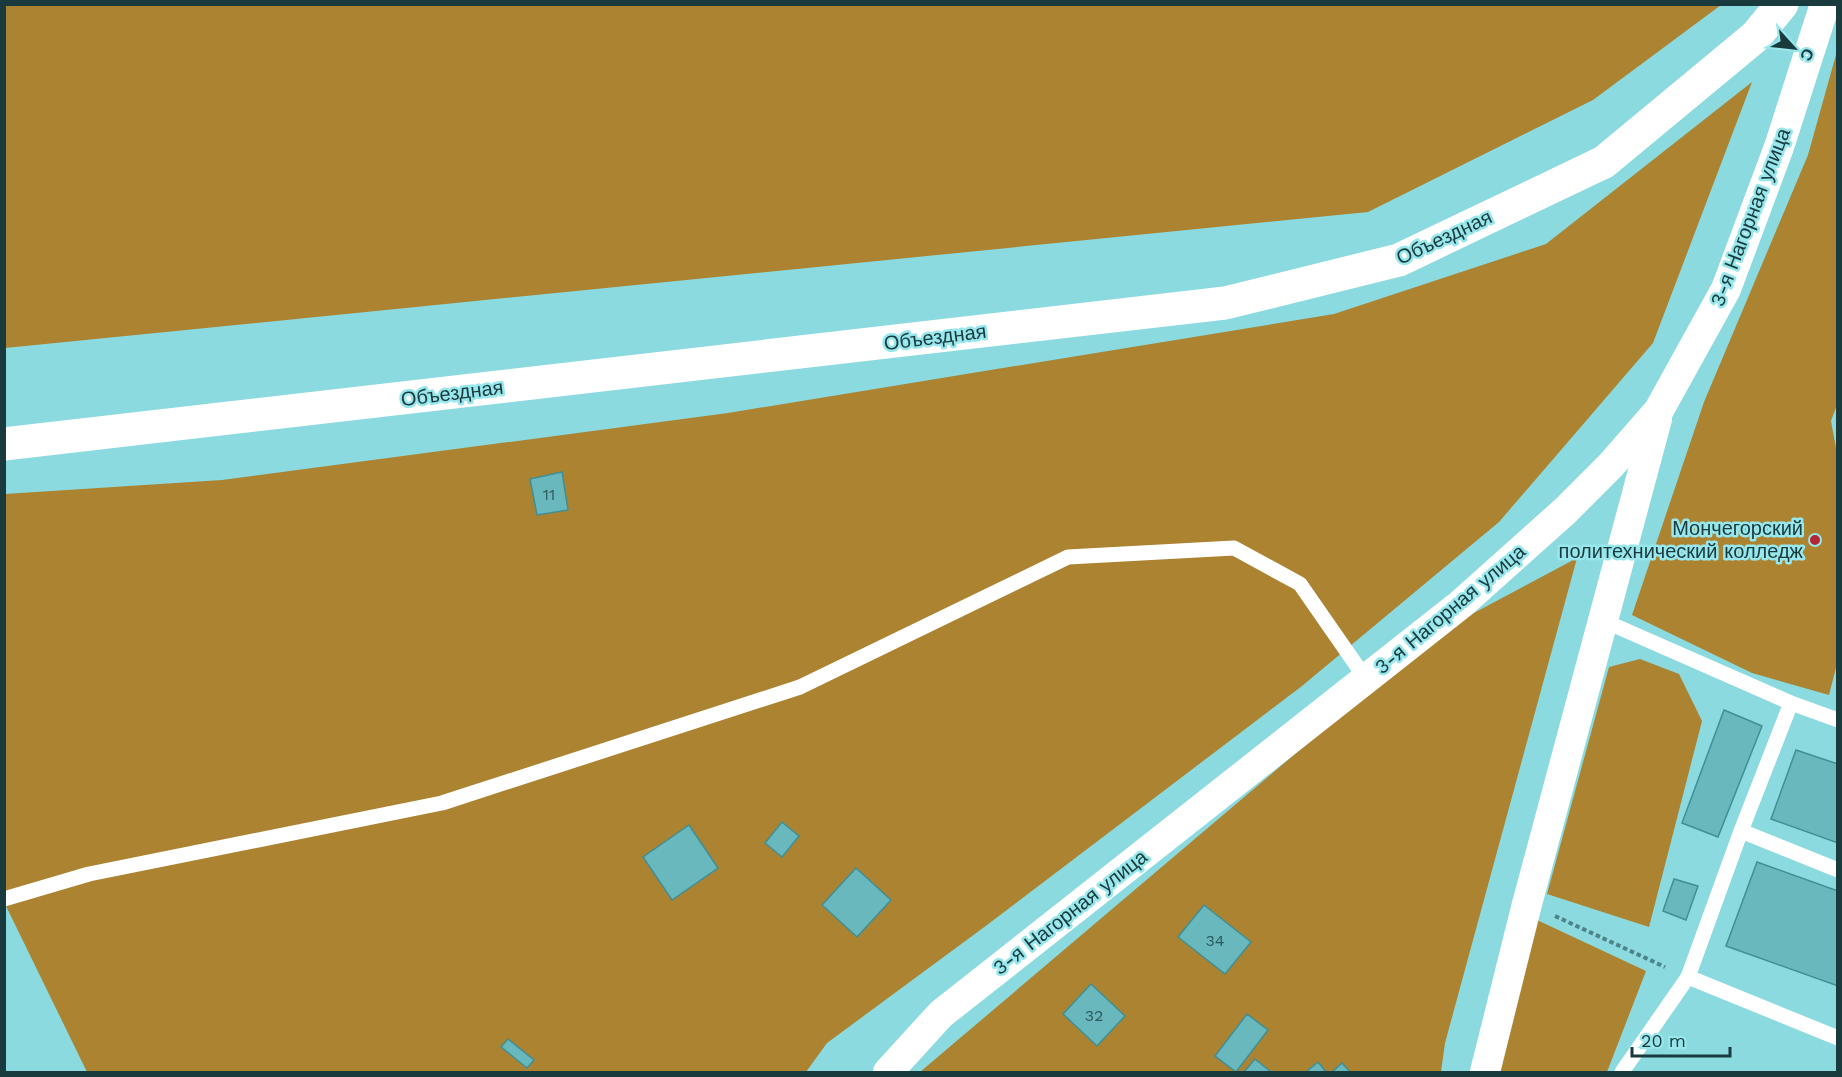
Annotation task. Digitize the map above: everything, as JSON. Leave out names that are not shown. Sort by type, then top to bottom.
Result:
[{"type":"street","name":"Объездная","points":[[4,444],[1225,303],[1248,298],[1399,260],[1604,162],[1756,36],[1782,4]]},
{"type":"street","name":"3-я Нагорная улица","points":[[888,1072],[941,1014],[1461,604],[1565,511],[1611,465],[1659,410],[1726,289],[1779,147],[1825,4]]},
{"type":"street","points":[[1485,1072],[1527,904],[1659,410]]},
{"type":"lane","points":[[4,899],[89,874],[442,803],[464,796],[801,687],[1068,557],[1234,548],[1300,584],[1366,679]]},
{"type":"lane","points":[[1602,620],[1791,703],[1838,720]]},
{"type":"lane","points":[[1622,1072],[1688,977],[1791,703]]},
{"type":"lane","points":[[1741,831],[1838,870]]},
{"type":"lane","points":[[1688,977],[1838,1038]]},
{"type":"path","points":[[1527,904],[1688,977]]},
{"type":"shaded area","points":[[5,4],[1721,5],[1593,100],[1368,212],[5,348]]},
{"type":"shaded area","points":[[1837,51],[1838,402],[1831,421],[1838,459],[1838,660],[1829,695],[1752,673],[1632,615],[1704,402],[1808,155]]},
{"type":"shaded area","points":[[1752,82],[1653,343],[1499,522],[1302,686],[987,925],[827,1043],[806,1072],[87,1072],[5,904],[5,494],[222,480],[728,413],[1334,314],[1546,244]]},
{"type":"shaded area","points":[[1577,558],[1445,1043],[1441,1072],[920,1072],[1440,631]]},
{"type":"shaded area","points":[[1640,659],[1679,674],[1702,721],[1649,927],[1547,894],[1609,667]]},
{"type":"shaded area","points":[[1537,920],[1646,971],[1607,1072],[1500,1072]]},
{"type":"building","points":[[562,472],[568,510],[537,515],[530,479]]},
{"type":"building","points":[[1724,710],[1762,726],[1718,837],[1682,823]]},
{"type":"building","points":[[1796,750],[1838,764],[1838,843],[1771,819]]},
{"type":"building","points":[[782,822],[799,836],[782,857],[765,843]]},
{"type":"building","points":[[689,825],[718,868],[672,900],[643,857]]},
{"type":"building","points":[[1757,862],[1838,891],[1838,986],[1726,946]]},
{"type":"building","points":[[856,868],[891,900],[857,937],[822,905]]},
{"type":"building","points":[[1674,879],[1698,886],[1686,920],[1663,911]]},
{"type":"building","points":[[1204,905],[1251,942],[1225,974],[1178,937]]},
{"type":"building","points":[[1091,984],[1125,1016],[1097,1046],[1063,1014]]},
{"type":"building","points":[[1247,1014],[1268,1030],[1236,1072],[1215,1056]]},
{"type":"building","points":[[508,1039],[534,1060],[527,1068],[501,1047]]},
{"type":"building","points":[[1255,1059],[1271,1072],[1244,1072]]},
{"type":"building","points":[[1318,1062],[1326,1072],[1306,1072]]},
{"type":"building","points":[[1342,1063],[1350,1072],[1332,1072]]},
{"type":"place","name":"Мончегорский политехнический колледж","points":[[1815,540]]}]
